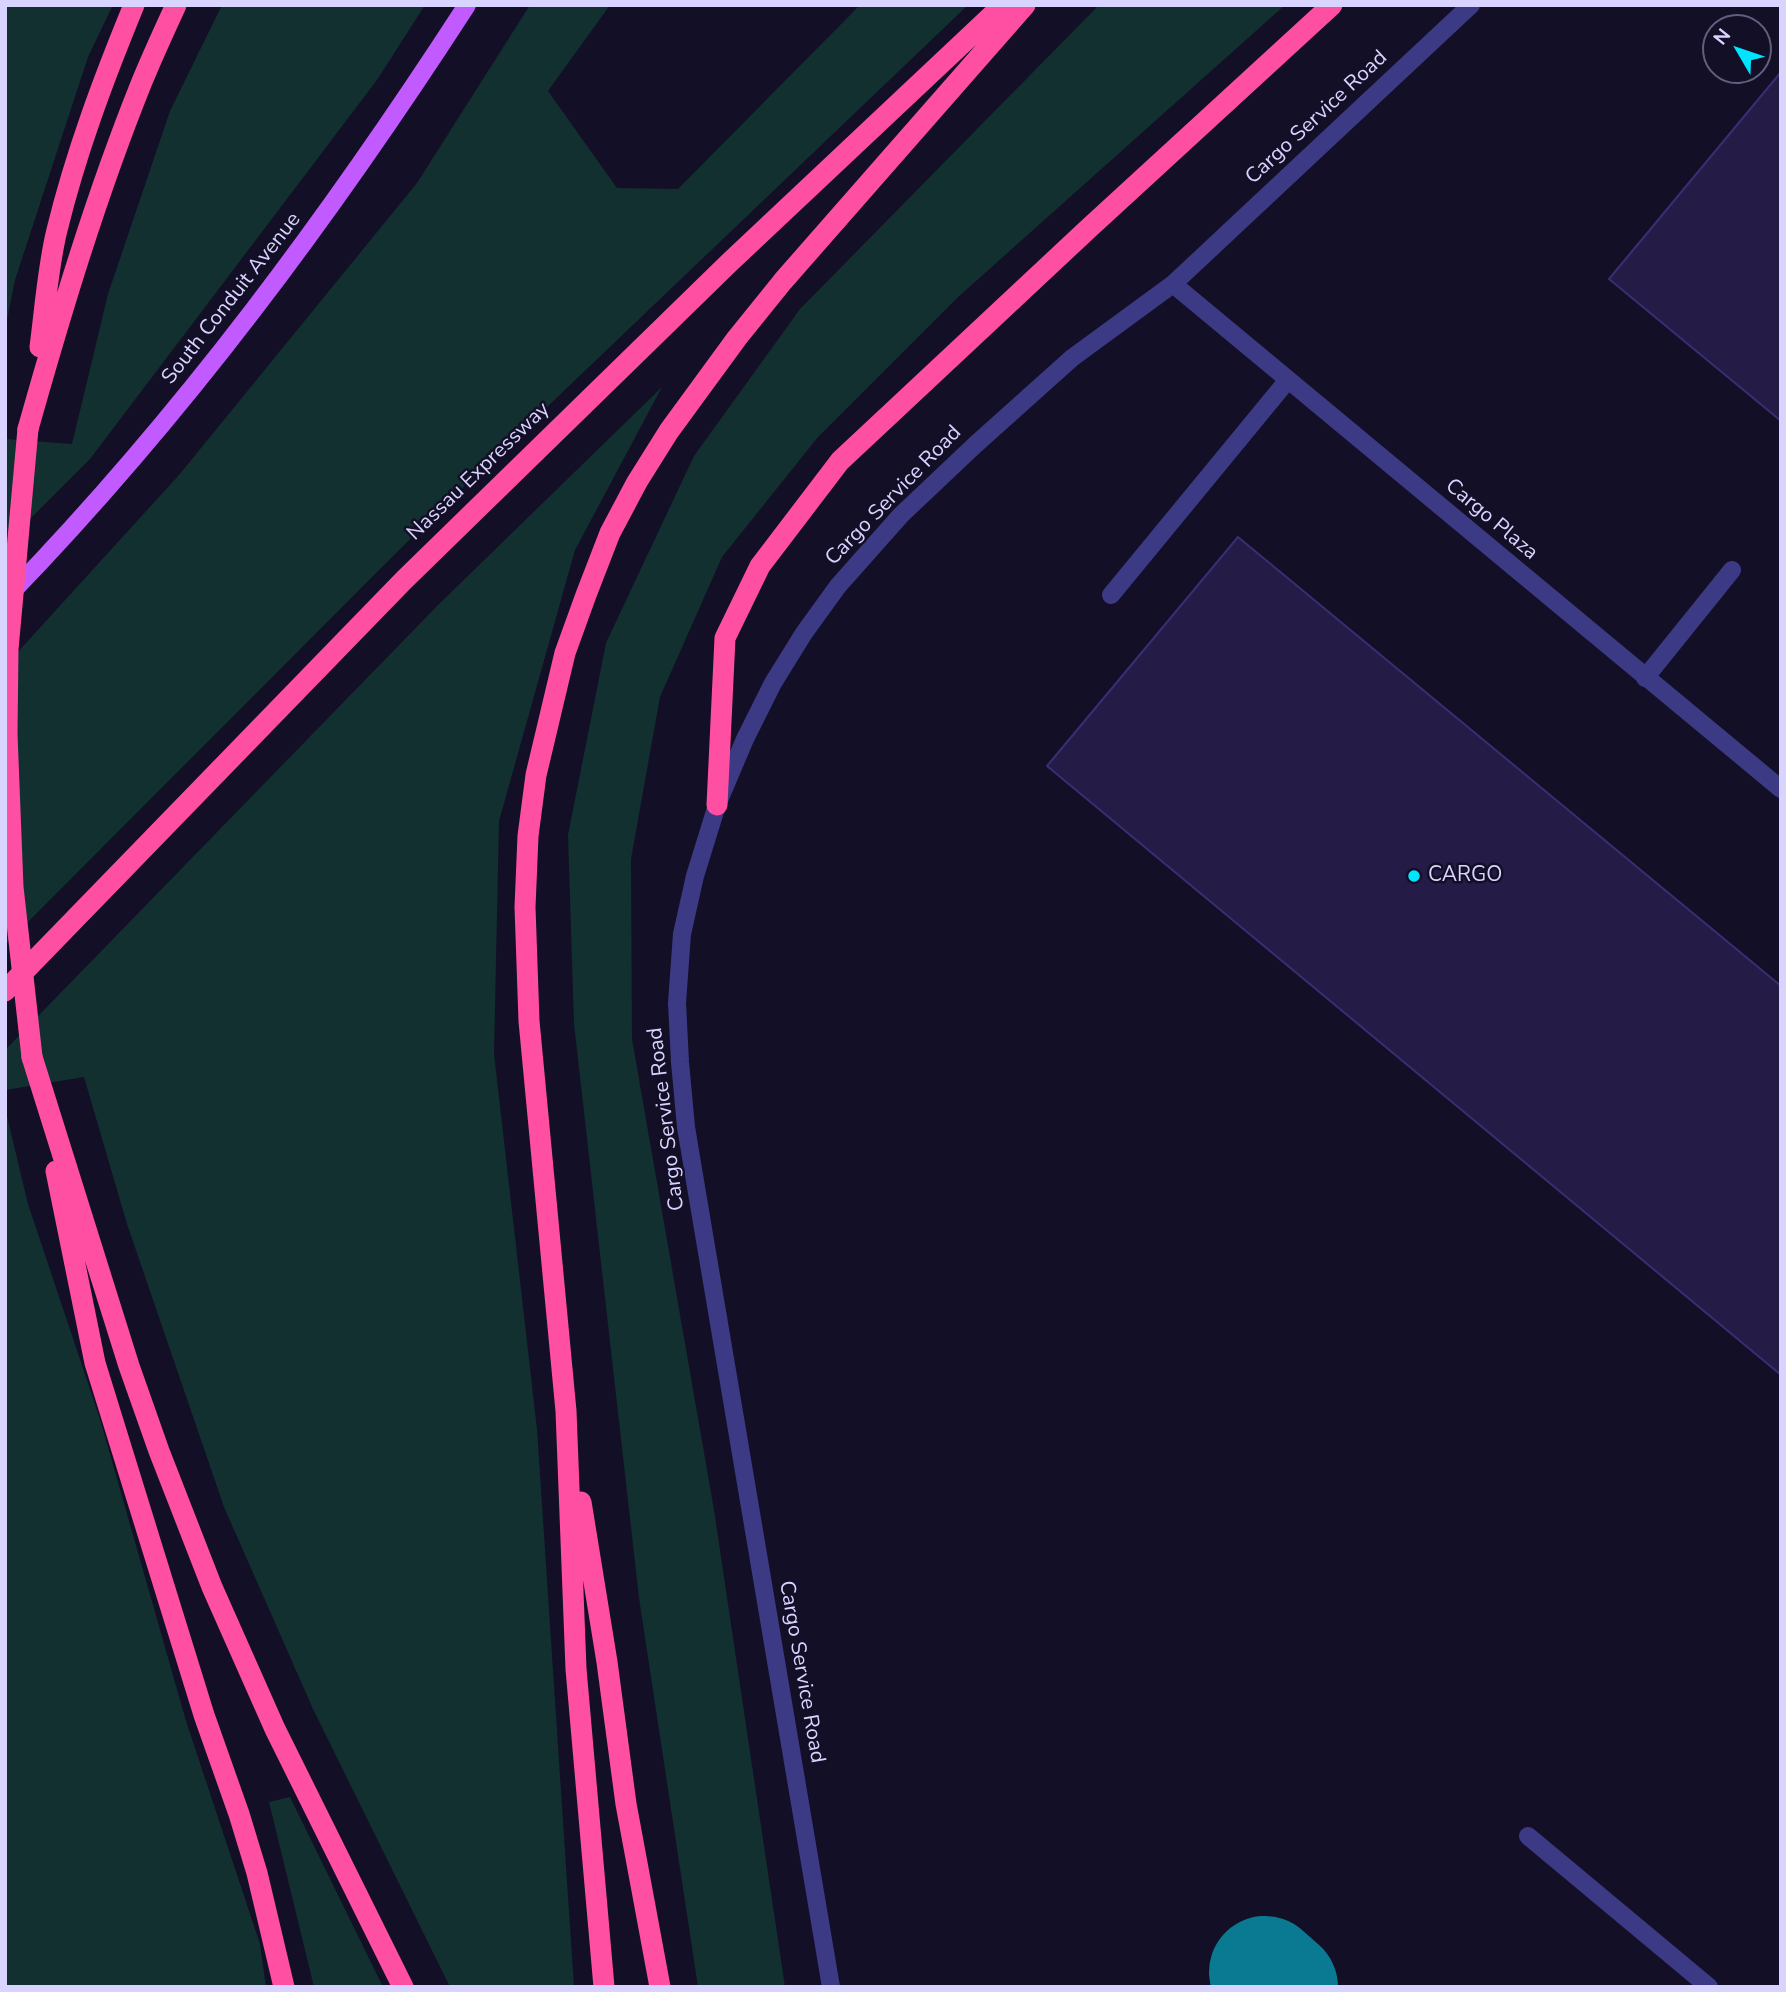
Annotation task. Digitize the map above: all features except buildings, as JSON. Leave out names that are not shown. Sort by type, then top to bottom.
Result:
[{"type":"highway","points":[[134,5],[86,129],[56,232],[28,429],[8,649],[7,734],[13,887],[32,1057],[95,1363],[204,1715],[243,1825],[284,1987]]},
{"type":"highway","points":[[28,429],[62,309],[105,182],[141,84],[176,5]]},
{"type":"highway","name":"Nassau Expressway","points":[[5,991],[424,560],[720,272],[1003,5]]},
{"type":"highway","points":[[604,1987],[576,1669],[566,1411],[534,1087],[527,981],[525,907],[528,836],[536,775],[565,653],[586,594],[610,533],[669,431],[782,281],[1025,5]]},
{"type":"highway","points":[[717,805],[725,638],[760,566],[840,461],[1332,5]]},
{"type":"highway","points":[[32,1057],[129,1366],[212,1587],[275,1729],[403,1987]]},
{"type":"highway","points":[[566,1411],[607,1662],[626,1804],[660,1987]]},
{"type":"main road","name":"South Conduit Avenue","points":[[5,600],[106,492],[290,264],[386,129],[467,5]]},
{"type":"street","name":"Cargo Service Road","points":[[831,1987],[686,1127],[677,1003],[682,934],[695,876],[717,805],[745,739],[804,633],[838,586],[901,515],[1072,358],[1173,284],[1471,5]]},
{"type":"street","name":"Cargo Plaza","points":[[1173,284],[1781,789]]},
{"type":"street","points":[[1111,595],[1287,381]]},
{"type":"street","points":[[1645,678],[1732,570]]},
{"type":"street","points":[[1528,1836],[1709,1987]]},
{"type":"green space","points":[[5,5],[113,5],[88,57],[15,280],[5,330]]},
{"type":"green space","points":[[222,5],[425,5],[377,80],[90,459],[5,544],[5,439],[72,444],[108,294],[170,111]]},
{"type":"green space","points":[[530,5],[610,5],[548,91],[617,188],[678,189],[860,5],[968,5],[435,514],[5,945],[5,666],[179,475],[417,183]]},
{"type":"green space","points":[[1099,5],[1285,5],[957,298],[818,437],[722,557],[660,697],[631,859],[632,1039],[714,1510],[785,1987],[698,1987],[639,1598],[574,1024],[568,835],[606,643],[694,456],[800,309]]},
{"type":"green space","points":[[662,387],[575,550],[499,821],[494,1054],[537,1429],[574,1987],[450,1987],[313,1709],[224,1507],[127,1224],[84,1077],[5,1090],[5,1050],[438,605]]},
{"type":"green space","points":[[5,1108],[28,1204],[100,1419],[186,1721],[260,1944],[266,1987],[5,1987]]},
{"type":"green space","points":[[290,1797],[383,1987],[314,1987],[269,1802]]},
{"type":"taxiway","points":[[1265,1972],[1282,1987]]},
{"type":"place","name":"CARGO","points":[[1414,876]]}]
